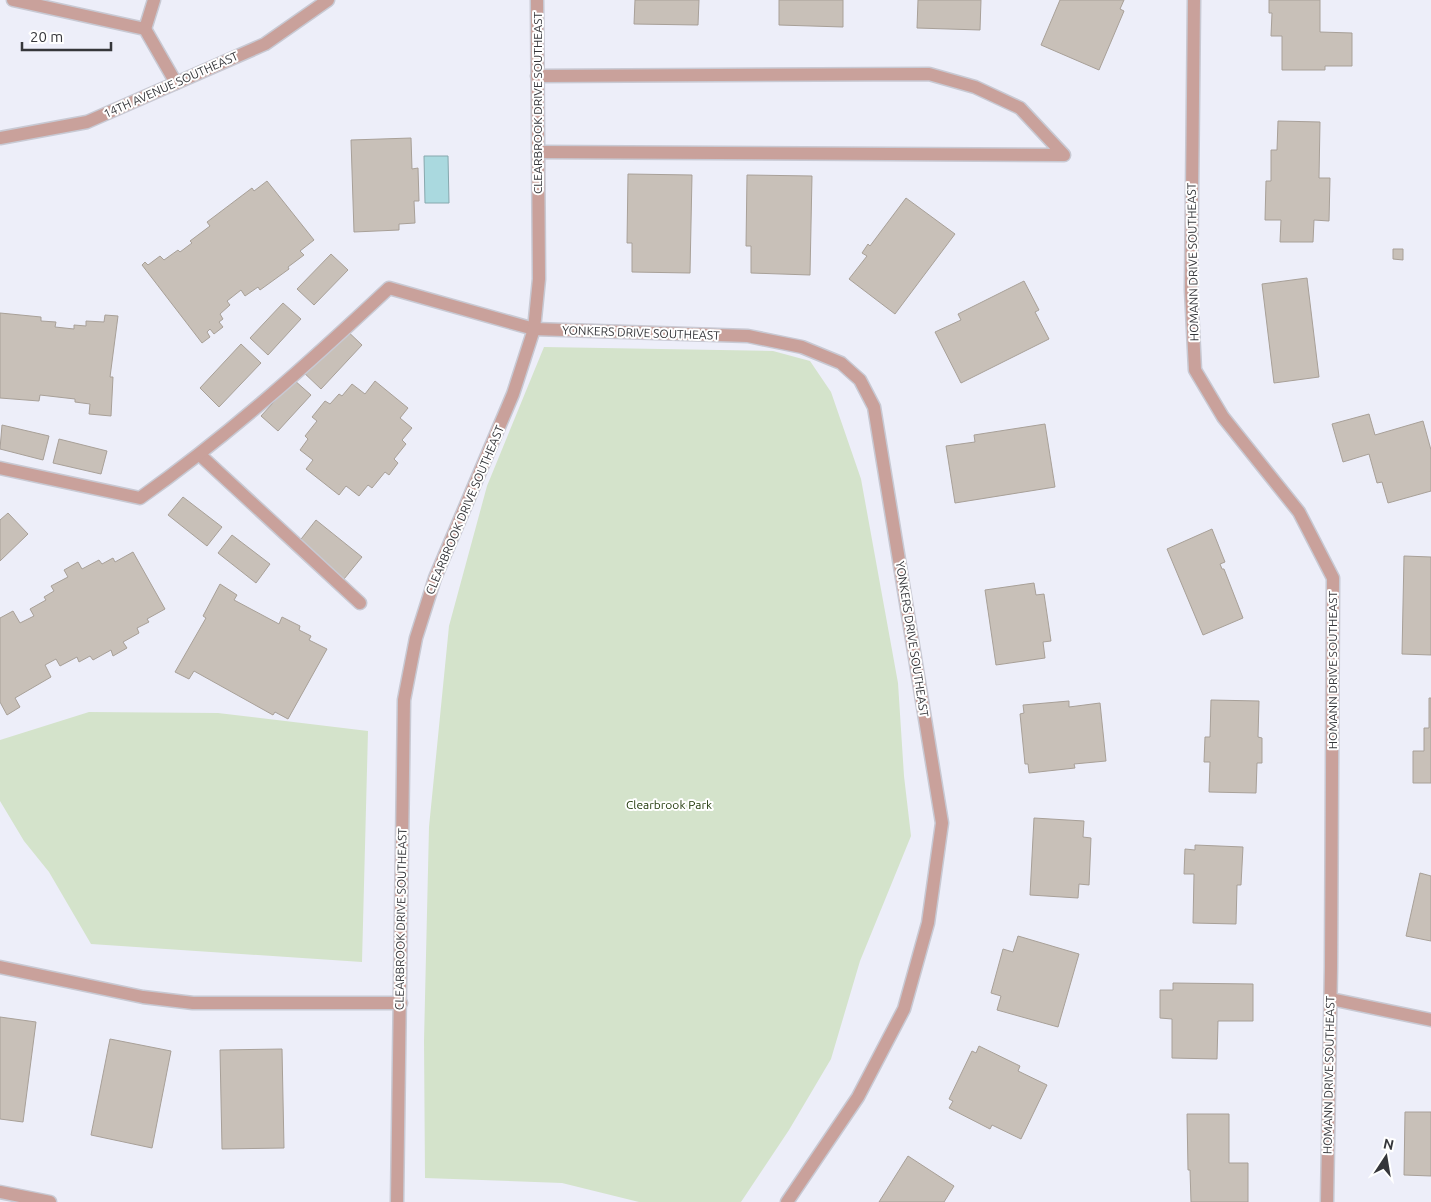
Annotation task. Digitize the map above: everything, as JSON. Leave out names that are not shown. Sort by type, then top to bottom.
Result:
[{"type":"street","points":[[13,0],[145,29]]},
{"type":"street","points":[[154,0],[145,29],[176,83]]},
{"type":"street","name":"14TH AVENUE SOUTHEAST","points":[[0,138],[87,122],[265,44],[328,0]]},
{"type":"street","name":"CLEARBROOK DRIVE SOUTHEAST","points":[[397,1202],[404,700],[416,638],[435,578],[513,394],[534,329],[539,279],[538,0]]},
{"type":"street","name":"HOMANN DRIVE SOUTHEAST","points":[[1194,0],[1191,290],[1195,370],[1223,417],[1299,512],[1333,578],[1331,998],[1326,1202]]},
{"type":"street","points":[[537,76],[928,74],[975,87],[1020,108],[1064,155],[538,152]]},
{"type":"street","name":"YONKERS DRIVE SOUTHEAST","points":[[200,455],[305,366],[389,288],[534,329],[748,336],[802,347],[841,363],[860,380],[874,407],[942,823],[928,922],[904,1009],[858,1096],[788,1202]]},
{"type":"street","points":[[0,468],[140,498],[200,455],[360,603]]},
{"type":"street","points":[[0,966],[144,997],[193,1003],[401,1003]]},
{"type":"street","points":[[1331,998],[1431,1020]]},
{"type":"street","points":[[0,1192],[50,1202]]},
{"type":"green space","name":"Clearbrook Park","points":[[544,347],[773,351],[810,361],[831,392],[861,479],[898,683],[904,776],[911,836],[860,961],[831,1059],[789,1130],[741,1202],[639,1202],[562,1183],[425,1178],[424,1041],[429,827],[449,626],[487,486]]},
{"type":"green space","points":[[89,712],[218,713],[368,731],[362,962],[91,944],[49,872],[24,841],[0,801],[0,740]]},
{"type":"water","points":[[424,156],[448,156],[449,203],[425,203]]},
{"type":"building","points":[[635,0],[699,0],[698,25],[634,24]]},
{"type":"building","points":[[779,0],[843,0],[843,27],[779,25]]},
{"type":"building","points":[[918,0],[981,0],[980,30],[917,28]]},
{"type":"building","points":[[1060,0],[1124,0],[1120,9],[1124,11],[1099,70],[1041,45]]},
{"type":"building","points":[[1269,0],[1320,0],[1320,32],[1352,33],[1352,66],[1325,66],[1325,70],[1282,70],[1282,36],[1271,36],[1272,13],[1269,13]]},
{"type":"building","points":[[1278,121],[1320,122],[1319,178],[1330,178],[1329,221],[1314,220],[1313,242],[1280,242],[1281,220],[1265,220],[1266,181],[1271,181],[1271,150],[1277,150]]},
{"type":"building","points":[[411,138],[412,169],[418,168],[419,201],[414,201],[415,223],[399,224],[399,230],[354,232],[351,140]]},
{"type":"building","points":[[628,174],[692,175],[690,273],[632,272],[632,243],[627,243]]},
{"type":"building","points":[[747,175],[812,176],[810,275],[751,273],[751,246],[746,246]]},
{"type":"building","points":[[267,181],[314,240],[300,251],[304,255],[288,267],[289,269],[260,290],[258,287],[245,296],[241,290],[227,301],[230,305],[220,314],[223,319],[219,322],[223,327],[214,334],[210,329],[207,332],[210,337],[202,343],[142,265],[145,262],[148,265],[160,256],[164,260],[178,250],[180,252],[192,243],[190,241],[210,226],[207,222],[252,188],[254,191]]},
{"type":"building","points":[[906,198],[955,234],[895,314],[849,279],[867,256],[862,253],[868,244],[870,246]]},
{"type":"building","points":[[1393,249],[1403,249],[1403,260],[1393,259]]},
{"type":"building","points":[[331,254],[348,270],[314,305],[297,289]]},
{"type":"building","points":[[1307,278],[1319,377],[1274,383],[1262,284]]},
{"type":"building","points":[[1024,281],[1039,310],[1035,312],[1049,339],[961,383],[935,332],[961,320],[958,314]]},
{"type":"building","points":[[283,303],[301,319],[268,355],[250,338]]},
{"type":"building","points":[[0,313],[41,317],[41,321],[56,322],[55,327],[74,329],[74,325],[86,326],[86,321],[104,322],[105,315],[118,316],[110,377],[113,377],[111,416],[89,414],[90,404],[75,402],[75,399],[40,395],[39,401],[0,398]]},
{"type":"building","points":[[341,325],[362,345],[321,389],[300,369]]},
{"type":"building","points":[[241,344],[261,363],[219,407],[200,388]]},
{"type":"building","points":[[294,380],[311,395],[278,431],[261,416]]},
{"type":"building","points":[[375,381],[408,408],[400,418],[412,428],[402,440],[406,444],[394,459],[398,463],[389,475],[385,472],[372,488],[368,485],[359,496],[346,486],[339,495],[306,469],[313,460],[300,450],[308,439],[305,436],[317,421],[312,417],[325,401],[330,404],[339,394],[342,396],[352,384],[365,394]]},
{"type":"building","points":[[1369,414],[1375,435],[1423,421],[1431,450],[1431,491],[1388,503],[1382,482],[1377,483],[1369,454],[1343,462],[1332,424]]},
{"type":"building","points":[[1045,424],[1055,487],[955,503],[946,446],[975,442],[974,435]]},
{"type":"building","points":[[2,425],[49,436],[43,460],[0,449]]},
{"type":"building","points":[[59,439],[107,451],[101,474],[53,463]]},
{"type":"building","points":[[183,497],[222,527],[207,546],[168,515]]},
{"type":"building","points":[[8,513],[28,534],[0,561],[0,520]]},
{"type":"building","points":[[316,520],[362,557],[344,579],[298,543]]},
{"type":"building","points":[[1212,529],[1225,562],[1220,564],[1222,569],[1224,569],[1243,618],[1203,635],[1167,549]]},
{"type":"building","points":[[232,535],[270,564],[256,583],[218,553]]},
{"type":"building","points":[[133,552],[165,609],[147,619],[149,622],[137,628],[139,633],[123,642],[127,648],[113,656],[111,650],[93,660],[90,656],[79,662],[77,657],[60,666],[56,659],[45,665],[51,677],[15,698],[20,707],[7,715],[0,702],[0,618],[13,611],[20,623],[34,616],[30,609],[46,600],[44,597],[54,591],[51,586],[68,577],[64,570],[78,562],[82,569],[99,560],[102,564],[113,558],[115,562]]},
{"type":"building","points":[[1404,556],[1431,557],[1431,655],[1402,654]]},
{"type":"building","points":[[1034,583],[1036,595],[1044,594],[1051,641],[1043,642],[1045,658],[996,665],[985,590]]},
{"type":"building","points":[[220,584],[237,595],[234,600],[279,624],[282,617],[300,626],[299,630],[311,636],[309,640],[327,649],[288,719],[275,712],[273,715],[194,671],[189,679],[175,672],[206,618],[203,616]]},
{"type":"building","points":[[1429,698],[1431,698],[1431,783],[1413,783],[1413,751],[1424,751],[1424,728],[1429,728]]},
{"type":"building","points":[[1211,700],[1259,701],[1258,737],[1262,738],[1262,763],[1257,763],[1256,793],[1209,792],[1210,762],[1204,762],[1205,737],[1210,737]]},
{"type":"building","points":[[1069,701],[1069,707],[1100,703],[1106,761],[1074,764],[1075,768],[1029,773],[1028,764],[1025,764],[1020,714],[1024,713],[1023,705]]},
{"type":"building","points":[[1034,818],[1084,821],[1083,837],[1091,838],[1089,885],[1079,884],[1078,898],[1030,895]]},
{"type":"building","points":[[1195,845],[1243,847],[1241,885],[1237,885],[1236,924],[1193,923],[1194,874],[1184,874],[1185,849],[1195,850]]},
{"type":"building","points":[[1420,873],[1431,876],[1431,941],[1406,936]]},
{"type":"building","points":[[1018,936],[1079,954],[1058,1027],[997,1010],[1001,996],[991,993],[1003,949],[1013,952]]},
{"type":"building","points":[[1173,983],[1253,984],[1253,1021],[1218,1021],[1217,1059],[1172,1058],[1172,1019],[1160,1018],[1160,990],[1173,990]]},
{"type":"building","points":[[0,1017],[36,1022],[23,1122],[0,1119]]},
{"type":"building","points":[[110,1039],[171,1051],[152,1148],[91,1135]]},
{"type":"building","points":[[979,1046],[1020,1066],[1018,1071],[1047,1085],[1021,1139],[992,1125],[990,1129],[949,1108],[953,1101],[949,1099],[972,1051],[976,1053]]},
{"type":"building","points":[[282,1049],[284,1148],[222,1149],[220,1050]]},
{"type":"building","points":[[1405,1112],[1431,1112],[1431,1176],[1404,1175]]},
{"type":"building","points":[[1187,1114],[1229,1114],[1229,1163],[1248,1163],[1248,1202],[1191,1202],[1190,1170],[1188,1170]]},
{"type":"building","points":[[908,1156],[954,1186],[944,1202],[879,1202]]}]
